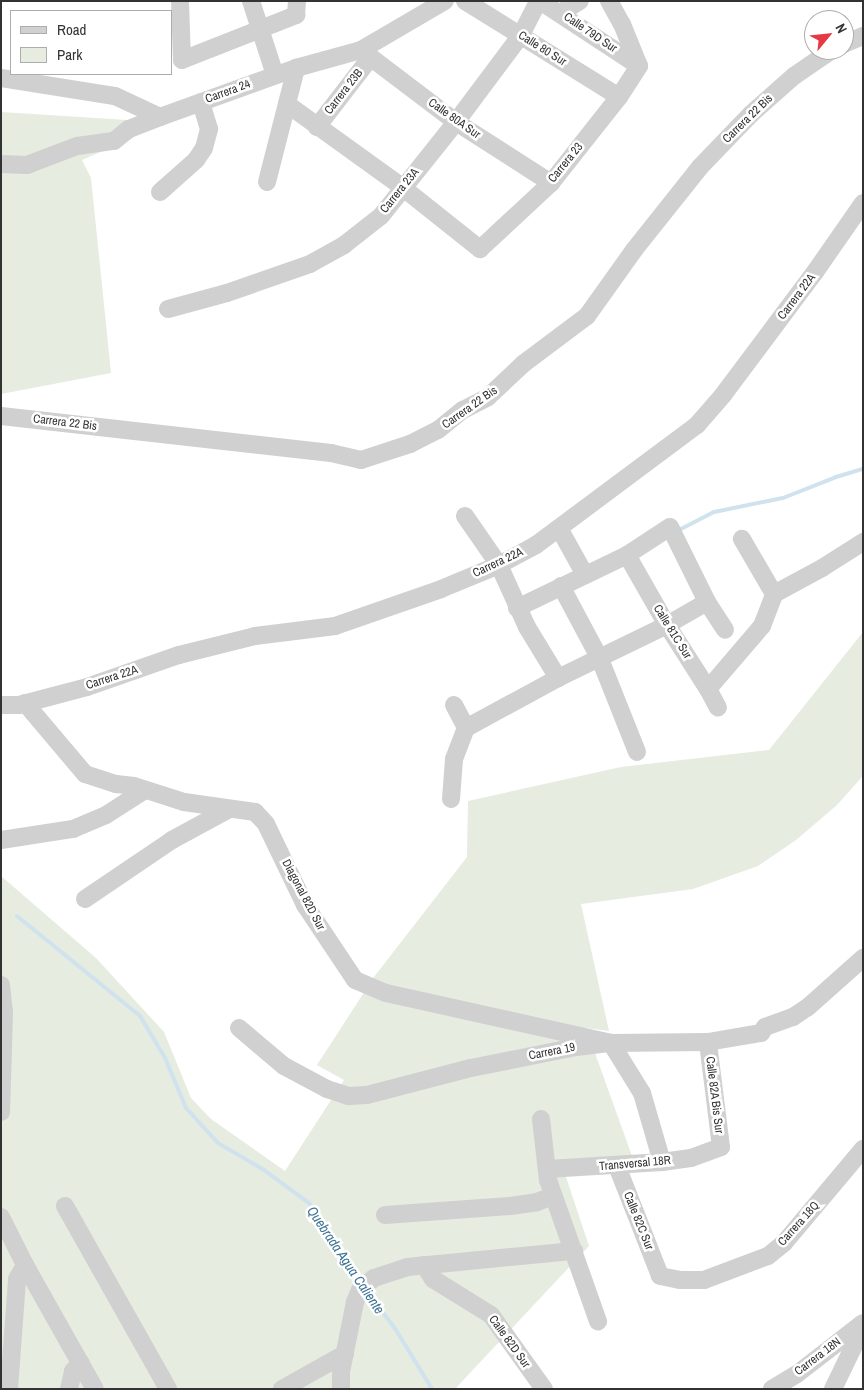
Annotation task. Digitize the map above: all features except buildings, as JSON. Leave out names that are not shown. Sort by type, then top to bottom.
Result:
[{"type":"street","points":[[180,1],[182,60],[296,15],[297,1]]},
{"type":"street","points":[[251,1],[275,75]]},
{"type":"street","name":"Carrera 24","points":[[1,164],[27,165],[77,146],[114,141],[129,128],[275,75],[296,68],[366,53],[444,1]]},
{"type":"street","name":"Calle 80 Sur","points":[[465,1],[619,97]]},
{"type":"street","name":"Carrera 23A","points":[[168,308],[227,293],[310,264],[344,244],[380,216],[456,122],[521,35],[539,1]]},
{"type":"street","name":"Calle 79D Sur","points":[[539,1],[639,66]]},
{"type":"street","points":[[560,13],[580,1]]},
{"type":"street","points":[[609,1],[622,24],[639,66]]},
{"type":"street","name":"Calle 80A Sur","points":[[366,53],[456,122],[551,184]]},
{"type":"street","name":"Carrera 23B","points":[[317,127],[366,53]]},
{"type":"street","name":"Carrera 22 Bis","points":[[1,416],[331,453],[361,460],[410,444],[438,430],[463,410],[488,398],[523,364],[587,316],[634,250],[700,167],[751,114],[794,76],[817,60]]},
{"type":"street","name":"Carrera 23","points":[[402,187],[480,249],[551,184],[619,97],[639,66]]},
{"type":"street","points":[[267,182],[296,68]]},
{"type":"street","points":[[1,78],[115,96],[160,117]]},
{"type":"street","points":[[160,192],[196,160],[204,148],[209,129],[201,102]]},
{"type":"street","points":[[287,104],[402,187]]},
{"type":"street","name":"Carrera 22A","points":[[1,706],[25,703],[105,682],[188,652],[255,636],[335,626],[441,589],[499,565],[536,545],[697,425],[723,395],[815,272],[863,203]]},
{"type":"street","points":[[465,516],[499,565],[518,608],[558,678]]},
{"type":"street","points":[[518,608],[627,555],[670,527],[707,602],[726,630]]},
{"type":"street","points":[[559,528],[585,575]]},
{"type":"street","points":[[742,539],[774,594]]},
{"type":"street","points":[[708,689],[762,626],[774,594],[863,542]]},
{"type":"street","points":[[848,552],[863,561]]},
{"type":"street","name":"Calle 81C Sur","points":[[627,555],[718,708]]},
{"type":"street","points":[[561,586],[600,659],[637,752]]},
{"type":"street","points":[[451,798],[454,759],[466,728],[558,678],[667,625],[707,602]]},
{"type":"street","name":"Diagonal 82D Sur","points":[[25,703],[85,774],[184,802],[255,812],[266,824],[305,905],[354,980],[386,993],[611,1043]]},
{"type":"street","points":[[454,705],[466,728]]},
{"type":"street","points":[[1,840],[73,830],[106,815],[145,790]]},
{"type":"street","points":[[85,899],[172,840],[229,809]]},
{"type":"street","name":"Carrera 19","points":[[239,1028],[284,1066],[327,1089],[349,1096],[367,1095],[471,1068],[576,1047],[611,1043],[708,1042],[761,1033],[765,1027],[793,1017],[822,996],[863,958]]},
{"type":"street","points":[[1,986],[4,1012],[1,1112]]},
{"type":"street","name":"Calle 82A Bis Sur","points":[[708,1042],[721,1147]]},
{"type":"street","points":[[611,1043],[642,1093],[662,1162]]},
{"type":"street","points":[[541,1119],[547,1169],[553,1196],[598,1321]]},
{"type":"street","name":"Transversal 18R","points":[[547,1169],[662,1162],[691,1158],[721,1147]]},
{"type":"street","name":"Carrera 18Q","points":[[660,1276],[680,1280],[704,1280],[768,1256],[784,1243],[863,1150]]},
{"type":"street","name":"Calle 82C Sur","points":[[617,1166],[660,1276]]},
{"type":"street","points":[[385,1215],[510,1206],[537,1202],[553,1196]]},
{"type":"street","points":[[65,1206],[168,1389]]},
{"type":"street","points":[[1,1217],[25,1265],[95,1389]]},
{"type":"street","points":[[342,1389],[341,1372],[355,1302],[360,1290],[374,1278],[407,1267],[574,1251]]},
{"type":"street","points":[[9,1389],[17,1279],[25,1265]]},
{"type":"street","name":"Calle 82D Sur","points":[[424,1265],[433,1279],[491,1315],[544,1389]]},
{"type":"street","points":[[833,1389],[863,1325]]},
{"type":"street","name":"Carrera 18N","points":[[772,1389],[797,1374],[863,1325]]},
{"type":"street","points":[[282,1389],[345,1354]]},
{"type":"street","points":[[70,1389],[73,1371],[81,1363]]},
{"type":"green space","points":[[1,112],[127,120],[133,138],[82,160],[91,178],[111,373],[1,394]]},
{"type":"green space","points":[[863,632],[863,776],[837,805],[796,840],[758,866],[693,889],[581,904],[609,1031],[586,1028],[632,1156],[561,1162],[589,1246],[455,1389],[1,1389],[1,876],[96,958],[164,1032],[191,1098],[211,1119],[285,1171],[344,1080],[317,1065],[374,977],[467,857],[468,801],[621,767],[769,750]]},
{"type":"waterway","points":[[677,531],[714,512],[783,498],[836,477],[863,469]]},
{"type":"waterway","name":"Quebrada Agua Caliente","points":[[17,916],[140,1016],[165,1058],[186,1108],[218,1143],[264,1170],[309,1203],[361,1282]]},
{"type":"waterway","name":"Quebrada Agua Caliente","points":[[366,1290],[396,1330],[432,1389]]}]
